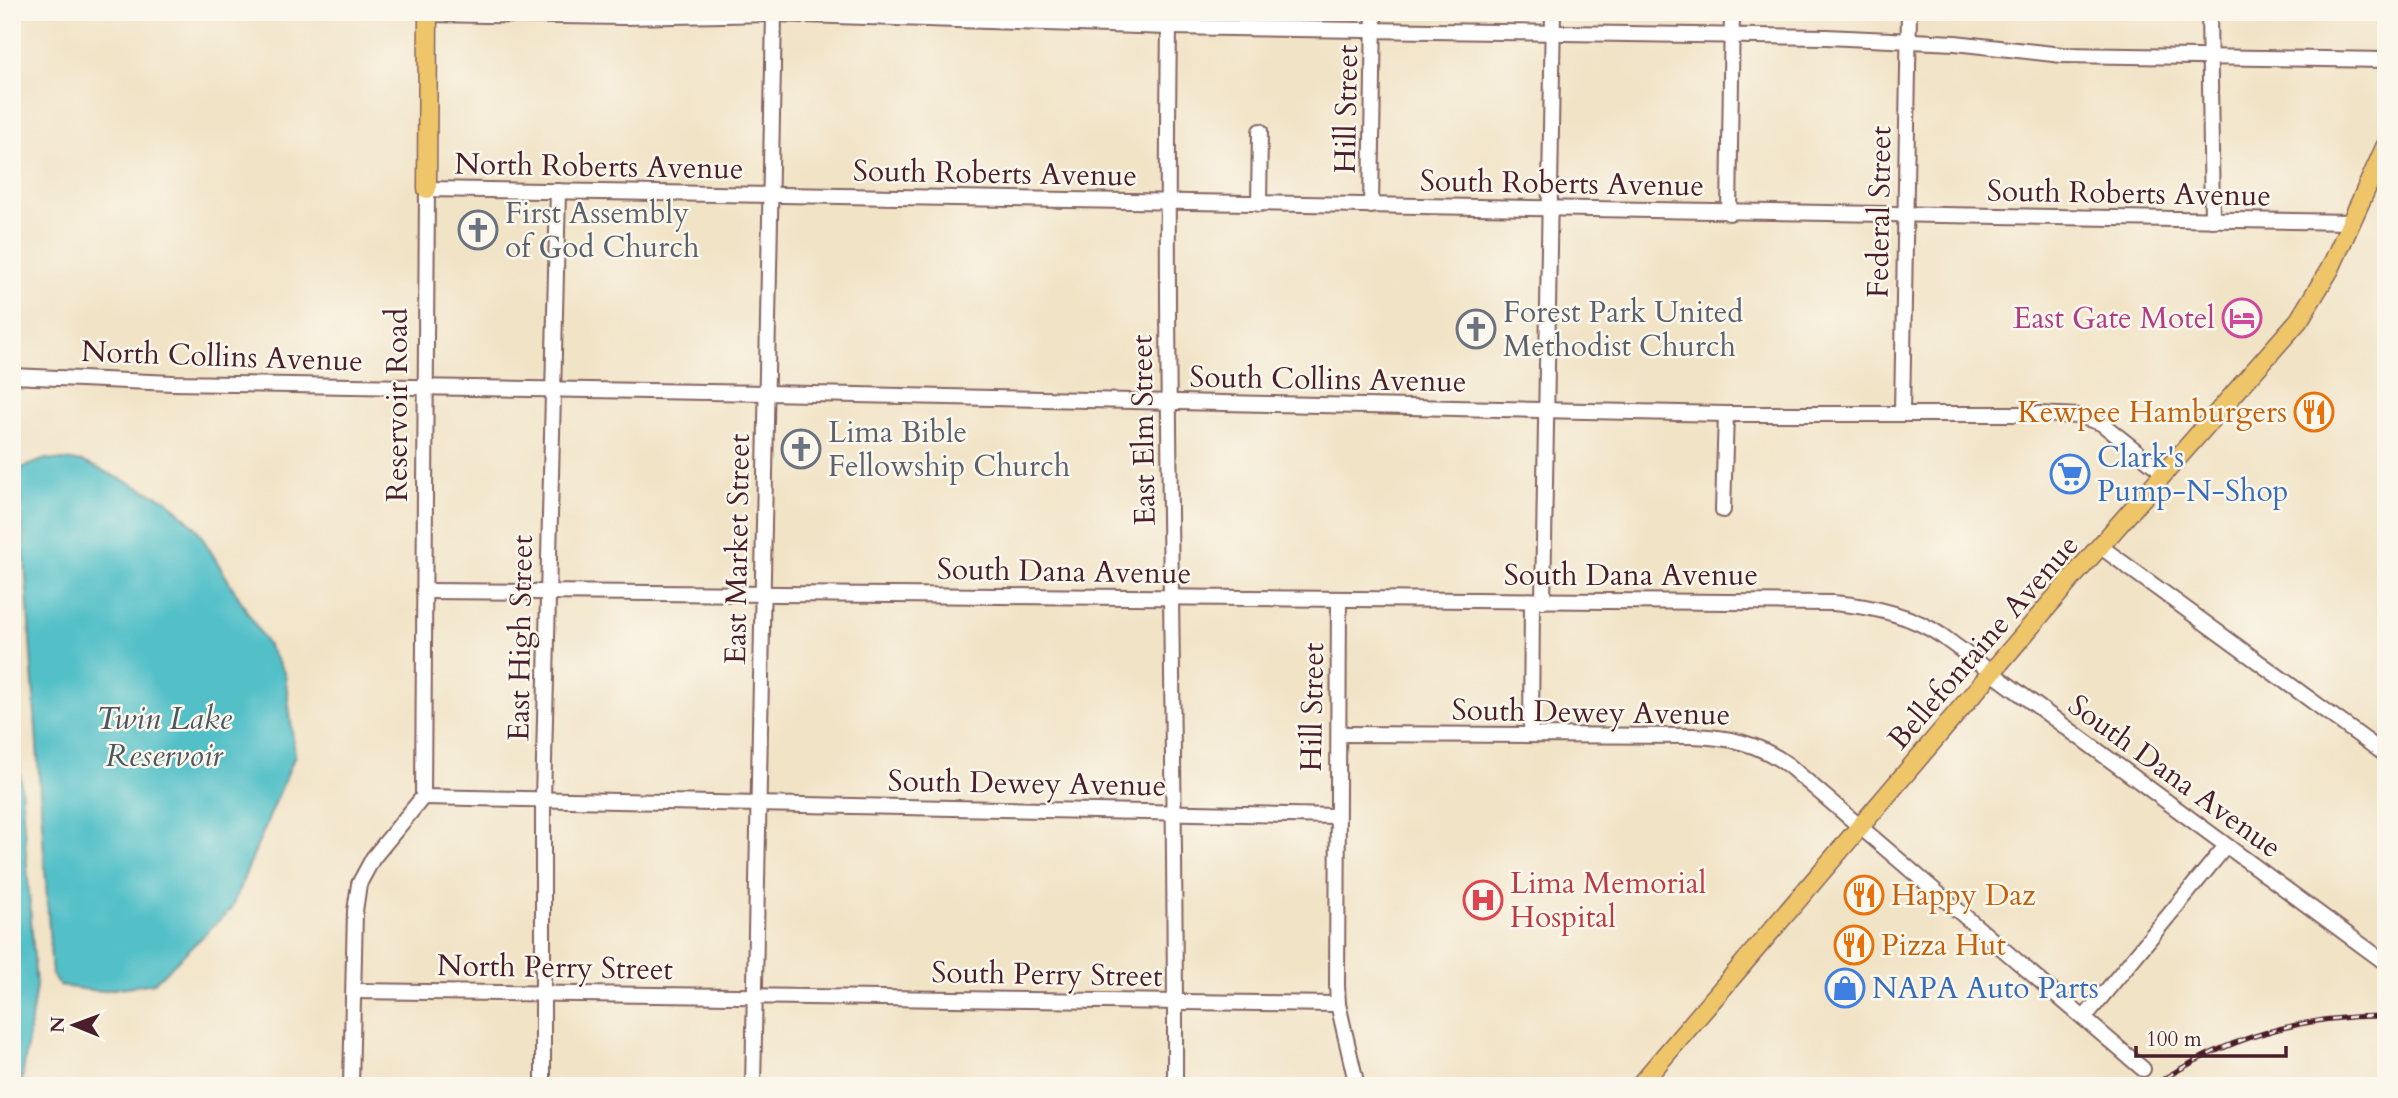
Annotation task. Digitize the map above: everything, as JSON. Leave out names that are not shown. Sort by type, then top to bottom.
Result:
[{"type":"main road","name":"Reservoir Road","points":[[426,189],[428,13]]},
{"type":"main road","name":"Bellefontaine Avenue","points":[[1639,1086],[2299,320],[2330,269],[2386,145]]},
{"type":"street","name":"Hill Street","points":[[1371,206],[1374,12]]},
{"type":"street","points":[[1531,734],[1546,410],[1553,12]]},
{"type":"street","points":[[1729,213],[1732,12]]},
{"type":"street","name":"Federal Street","points":[[1902,413],[1909,12]]},
{"type":"street","points":[[2209,12],[2212,220]]},
{"type":"street","points":[[428,13],[624,17],[774,14],[1172,22],[1374,30],[1908,41],[1955,43],[2062,55],[2386,60]]},
{"type":"street","name":"East Market Street","points":[[753,1086],[774,14]]},
{"type":"street","name":"East Elm Street","points":[[1172,22],[1166,202],[1175,813],[1175,1086]]},
{"type":"street","points":[[1259,204],[1260,131]]},
{"type":"street","name":"North Roberts Avenue","points":[[426,189],[771,195]]},
{"type":"street","name":"Reservoir Road","points":[[423,797],[426,189]]},
{"type":"street","name":"East High Street","points":[[543,1086],[543,800],[551,389],[558,191]]},
{"type":"street","name":"South Roberts Avenue","points":[[771,195],[2352,222]]},
{"type":"street","name":"North Collins Avenue","points":[[12,376],[173,383],[767,393]]},
{"type":"street","name":"South Collins Avenue","points":[[767,393],[1726,414],[2039,414],[2091,418],[2101,422],[2164,474]]},
{"type":"street","points":[[1723,510],[1726,414]]},
{"type":"street","points":[[2101,547],[2386,755]]},
{"type":"street","name":"South Dana Avenue","points":[[424,591],[1854,604],[1895,614],[1928,627],[2386,963]]},
{"type":"street","name":"Hill Street","points":[[1338,1004],[1339,599]]},
{"type":"street","name":"South Dewey Avenue","points":[[1339,734],[1692,736],[1741,741],[1756,746],[1780,760],[2143,1069]]},
{"type":"street","points":[[351,1086],[357,895],[364,873],[423,797]]},
{"type":"street","name":"South Dewey Avenue","points":[[423,797],[1337,816]]},
{"type":"street","points":[[2084,1018],[2226,846]]},
{"type":"street","name":"North Perry Street","points":[[354,991],[755,996]]},
{"type":"street","name":"South Perry Street","points":[[755,996],[1338,1004]]},
{"type":"street","points":[[1338,1004],[1357,1086]]},
{"type":"water","name":"Twin Lake Reservoir","points":[[46,459],[84,462],[167,500],[197,529],[285,674],[295,755],[231,909],[154,983],[99,991],[60,986],[52,975],[19,469]]},
{"type":"water","points":[[12,668],[36,986],[22,1080],[17,1086],[12,1086]]},
{"type":"railway","points":[[2153,1086],[2207,1055],[2264,1033],[2324,1020],[2386,1016]]},
{"type":"place","name":"First Assembly of God Church","points":[[478,230]]},
{"type":"place","name":"East Gate Motel","points":[[2242,318]]},
{"type":"place","name":"Forest Park United Methodist Church","points":[[1476,329]]},
{"type":"place","name":"Kewpee Hamburgers","points":[[2314,412]]},
{"type":"place","name":"Lima Bible Fellowship Church","points":[[801,449]]},
{"type":"place","name":"Clark's Pump-N-Shop","points":[[2070,474]]},
{"type":"place","name":"Happy Daz","points":[[1864,895]]},
{"type":"place","name":"Lima Memorial Hospital","points":[[1483,900]]},
{"type":"place","name":"Pizza Hut","points":[[1854,945]]},
{"type":"place","name":"NAPA Auto Parts","points":[[1845,988]]}]
